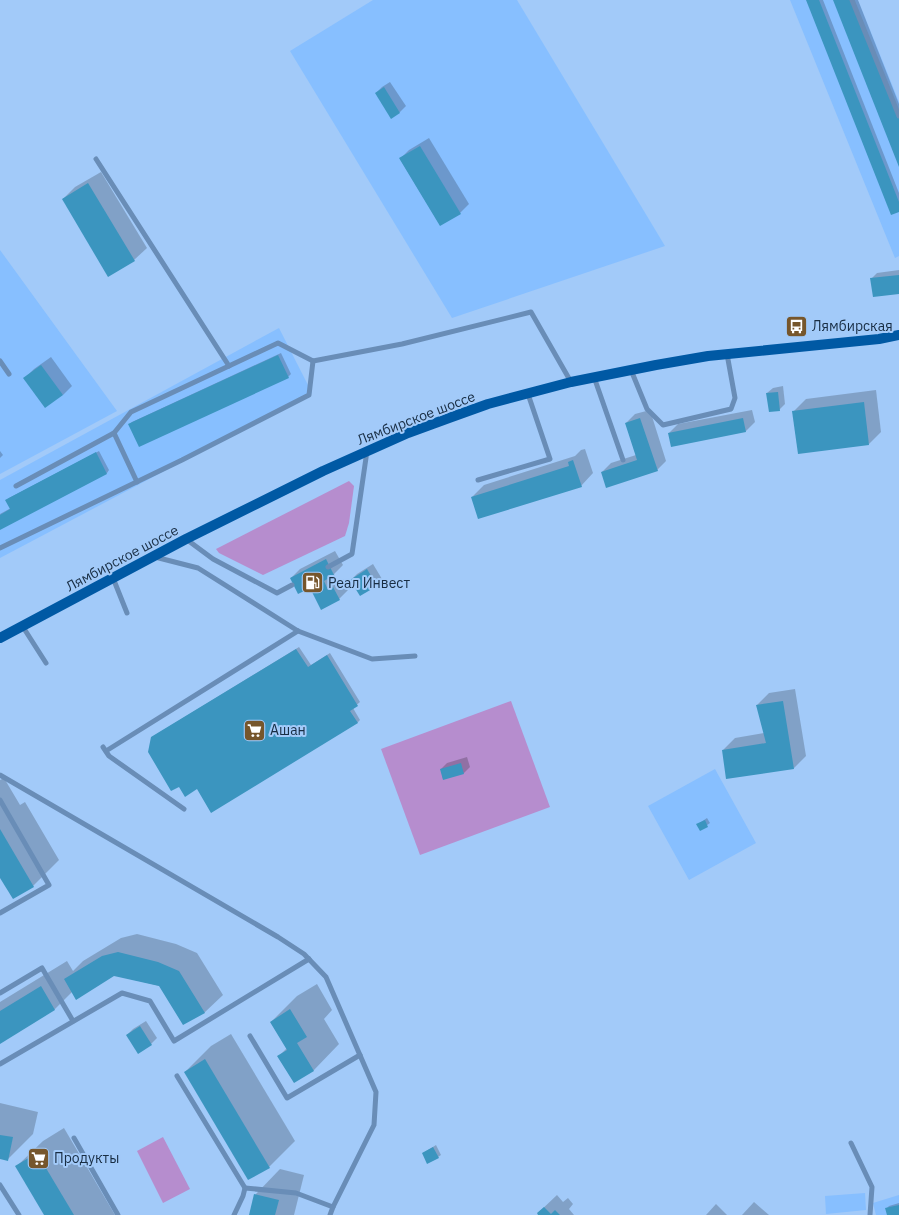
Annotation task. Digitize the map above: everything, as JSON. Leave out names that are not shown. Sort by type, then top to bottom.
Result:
[{"type":"main road","name":"Лямбирское шоссе","points":[[0,638],[153,556],[323,471],[367,451],[488,404],[571,382],[663,364],[727,354],[879,339],[899,335]]},
{"type":"main road","name":"Лямбирское шоссе","points":[[879,339],[899,340]]},
{"type":"lane","points":[[852,0],[899,116]]},
{"type":"lane","points":[[96,159],[229,366]]},
{"type":"lane","points":[[16,486],[114,433],[131,412],[278,343],[313,360],[402,344],[531,312],[571,382]]},
{"type":"lane","points":[[631,370],[647,409],[663,425],[731,409],[735,398],[727,354]]},
{"type":"lane","points":[[0,548],[138,482],[309,394],[313,360]]},
{"type":"lane","points":[[0,361],[9,374]]},
{"type":"lane","points":[[594,377],[623,460]]},
{"type":"lane","points":[[478,480],[550,459],[528,394]]},
{"type":"lane","points":[[114,433],[138,482]]},
{"type":"lane","points":[[328,567],[352,554],[367,451]]},
{"type":"lane","points":[[186,539],[214,559],[277,593],[292,586]]},
{"type":"lane","points":[[153,556],[198,568],[298,631],[372,659],[415,656]]},
{"type":"lane","points":[[113,578],[127,613]]},
{"type":"lane","points":[[23,627],[46,663]]},
{"type":"lane","points":[[184,809],[109,756],[104,749],[267,648],[298,631]]},
{"type":"lane","points":[[0,775],[278,937],[304,954],[326,977],[376,1092],[374,1125],[330,1215]]},
{"type":"lane","points":[[0,800],[49,885],[0,913]]},
{"type":"lane","points":[[0,1064],[122,993],[150,1000],[174,1041],[309,959]]},
{"type":"lane","points":[[0,993],[42,968],[73,1021]]},
{"type":"lane","points":[[250,1036],[287,1098],[360,1055]]},
{"type":"lane","points":[[177,1076],[244,1188],[243,1196],[234,1215]]},
{"type":"lane","points":[[74,1138],[118,1215]]},
{"type":"lane","points":[[851,1143],[872,1186],[870,1215]]},
{"type":"lane","points":[[0,1185],[19,1215]]},
{"type":"lane","points":[[244,1188],[296,1193],[333,1207]]},
{"type":"shaded area","points":[[373,0],[517,0],[665,246],[452,318],[290,51]]},
{"type":"shaded area","points":[[790,0],[858,0],[899,102],[899,256],[895,258]]},
{"type":"shaded area","points":[[0,250],[117,411],[0,474]]},
{"type":"shaded area","points":[[279,328],[312,393],[0,558],[0,480]]},
{"type":"shaded area","points":[[349,481],[354,486],[349,523],[345,536],[263,575],[219,553],[216,549]]},
{"type":"shaded area","points":[[511,701],[550,807],[420,855],[381,749]]},
{"type":"shaded area","points":[[715,769],[756,843],[689,880],[648,806]]},
{"type":"shaded area","points":[[163,1137],[190,1189],[163,1203],[137,1151]]},
{"type":"shaded area","points":[[865,1193],[866,1210],[826,1214],[825,1196]]},
{"type":"shaded area","points":[[899,1195],[899,1215],[876,1215],[873,1203]]},
{"type":"building","points":[[806,0],[819,0],[899,202],[899,212],[891,215]]},
{"type":"building","points":[[833,0],[854,0],[899,113],[899,167]]},
{"type":"building","points":[[384,87],[400,113],[391,119],[375,93]]},
{"type":"building","points":[[420,146],[461,214],[440,226],[399,158]]},
{"type":"building","points":[[88,183],[135,261],[108,277],[62,199]]},
{"type":"building","points":[[899,275],[899,294],[873,297],[870,278]]},
{"type":"building","points":[[278,355],[289,378],[139,447],[128,424]]},
{"type":"building","points":[[41,365],[63,395],[45,408],[23,378]]},
{"type":"building","points":[[778,392],[780,411],[769,412],[766,393]]},
{"type":"building","points":[[864,402],[869,445],[798,454],[792,411]]},
{"type":"building","points":[[640,418],[658,471],[606,488],[601,472],[637,460],[625,423]]},
{"type":"building","points":[[743,418],[746,432],[671,447],[668,433]]},
{"type":"building","points":[[96,452],[107,474],[0,530],[0,515],[10,509],[5,500]]},
{"type":"building","points":[[573,460],[582,487],[478,519],[471,497],[569,466],[568,462]]},
{"type":"building","points":[[326,559],[334,575],[324,581],[328,590],[333,587],[340,600],[321,610],[310,588],[298,594],[290,578]]},
{"type":"building","points":[[367,569],[377,586],[360,596],[350,580]]},
{"type":"building","points":[[296,649],[308,667],[327,655],[358,706],[350,711],[358,723],[211,813],[197,789],[185,797],[179,787],[171,791],[148,752],[151,737]]},
{"type":"building","points":[[783,701],[794,769],[726,779],[722,750],[766,743],[756,705]]},
{"type":"building","points":[[461,763],[464,774],[443,780],[440,769]]},
{"type":"building","points":[[705,820],[708,827],[700,831],[696,824]]},
{"type":"building","points":[[0,829],[34,887],[13,899],[0,878]]},
{"type":"building","points":[[118,952],[158,962],[179,971],[205,1013],[183,1025],[159,986],[114,976],[76,1000],[64,979],[102,956]]},
{"type":"building","points":[[41,986],[55,1010],[0,1044],[0,1011]]},
{"type":"building","points":[[290,1009],[307,1037],[297,1043],[314,1071],[294,1083],[277,1056],[287,1050],[270,1022]]},
{"type":"building","points":[[140,1026],[152,1045],[138,1054],[126,1035]]},
{"type":"building","points":[[205,1059],[270,1168],[248,1180],[184,1072]]},
{"type":"building","points":[[0,1135],[13,1137],[8,1161],[0,1159]]},
{"type":"building","points":[[433,1147],[439,1158],[427,1164],[422,1153]]},
{"type":"building","points":[[37,1153],[74,1215],[44,1215],[15,1166]]},
{"type":"building","points":[[254,1194],[279,1200],[275,1215],[249,1215]]},
{"type":"building","points":[[899,1205],[899,1215],[887,1215],[885,1208]]},
{"type":"building","points":[[544,1207],[551,1214],[555,1210],[560,1215],[538,1215],[537,1213]]},
{"type":"place","name":"Лямбирская","points":[[796,326]]},
{"type":"place","name":"Реал Инвест","points":[[313,583]]},
{"type":"place","name":"Ашан","points":[[254,730]]},
{"type":"place","name":"Продукты","points":[[38,1158]]}]
